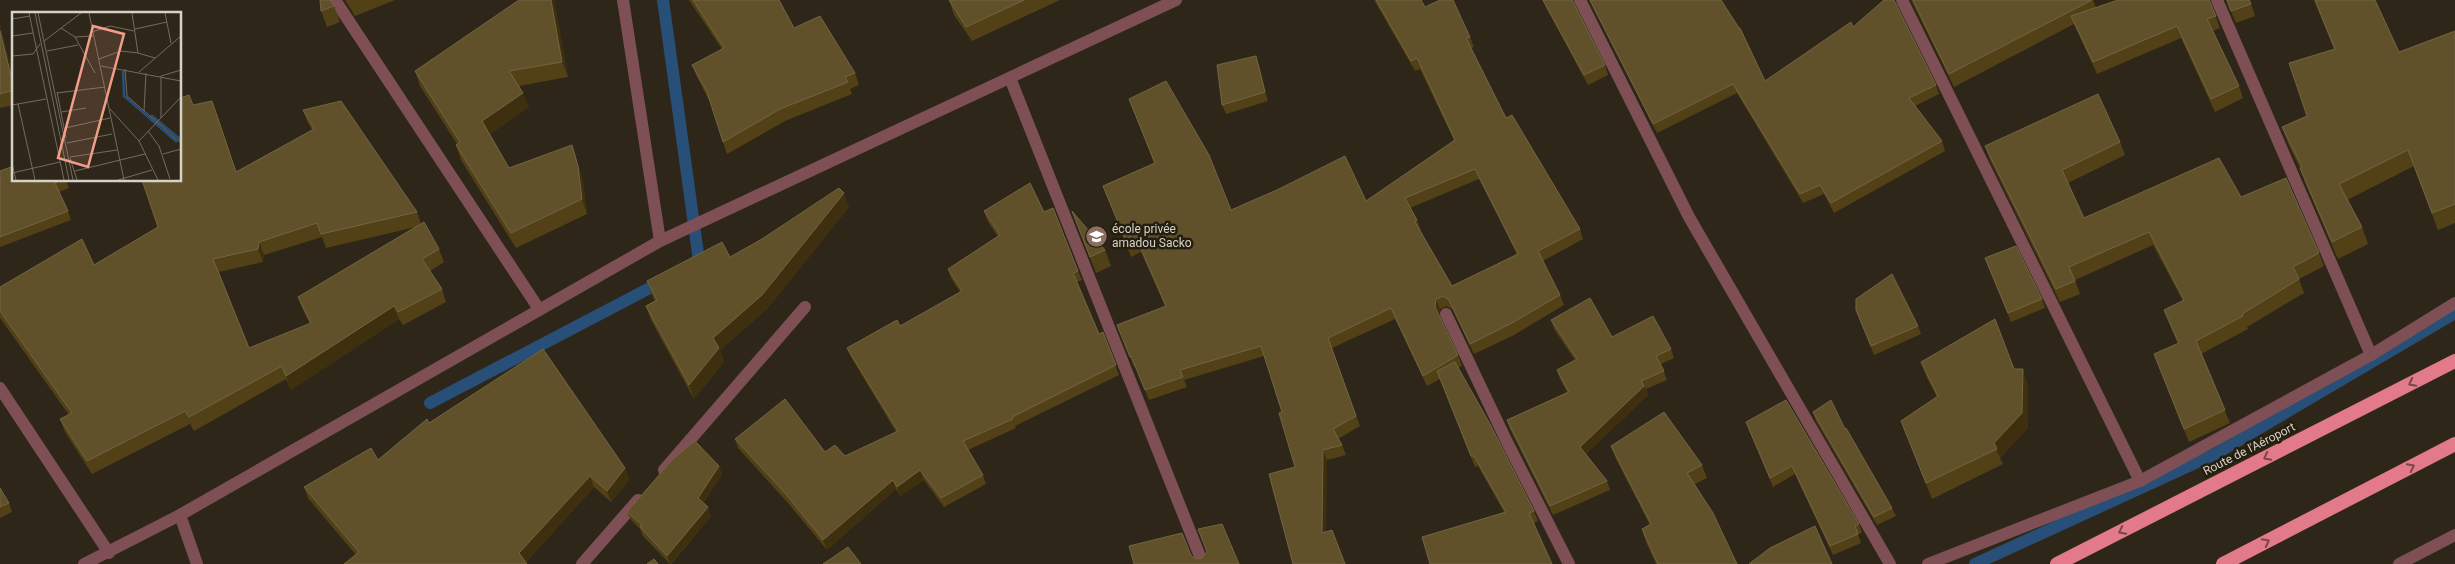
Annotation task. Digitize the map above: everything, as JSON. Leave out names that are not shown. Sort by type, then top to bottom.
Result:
[{"type":"highway","name":"Route de l'Aéroport","points":[[2057,564],[2455,361]]},
{"type":"highway","points":[[2223,564],[2455,444]]},
{"type":"street","points":[[335,0],[539,309]]},
{"type":"street","points":[[623,0],[660,241]]},
{"type":"street","points":[[84,564],[109,553],[180,515],[660,241],[1176,0]]},
{"type":"street","points":[[1580,0],[1689,217],[1890,564]]},
{"type":"street","points":[[1902,0],[2140,481]]},
{"type":"street","points":[[2217,0],[2371,355]]},
{"type":"street","points":[[1010,78],[1203,564]]},
{"type":"street","points":[[1928,564],[2140,481],[2371,355],[2455,303]]},
{"type":"street","points":[[582,564],[805,307]]},
{"type":"street","points":[[1446,314],[1507,442],[1569,564]]},
{"type":"street","points":[[0,388],[109,553]]},
{"type":"street","points":[[180,515],[197,564]]},
{"type":"street","points":[[2399,564],[2455,535]]},
{"type":"building","points":[[320,0],[330,0],[334,6],[321,11]]},
{"type":"building","points":[[519,0],[551,0],[562,62],[509,71],[523,93],[482,121],[509,168],[572,145],[578,166],[582,199],[511,233],[456,145],[460,142],[415,71]]},
{"type":"building","points":[[693,0],[779,0],[794,28],[820,16],[855,73],[845,77],[848,82],[780,109],[723,142],[707,92],[692,65],[724,48]]},
{"type":"building","points":[[949,0],[1024,0],[966,27]]},
{"type":"building","points":[[1376,0],[1421,0],[1425,7],[1440,0],[1453,0],[1470,37],[1466,38],[1506,118],[1512,115],[1580,229],[1538,251],[1560,295],[1510,324],[1470,344],[1449,300],[1443,296],[1436,299],[1435,307],[1458,355],[1423,376],[1391,308],[1328,338],[1356,416],[1333,429],[1342,445],[1323,450],[1322,533],[1332,530],[1345,564],[1293,564],[1269,474],[1295,467],[1279,413],[1282,412],[1261,346],[1180,370],[1183,377],[1145,390],[1117,325],[1166,306],[1138,242],[1128,246],[1103,186],[1155,163],[1129,99],[1166,81],[1209,155],[1231,210],[1279,189],[1345,156],[1366,201],[1455,140],[1417,58],[1411,61]],"holes":[[[1475,169],[1518,254],[1452,286],[1415,222],[1417,220],[1405,198]]]},
{"type":"building","points":[[1543,0],[1572,0],[1605,65],[1584,75]]},
{"type":"building","points":[[1590,0],[1721,0],[1740,28],[1765,81],[1851,22],[1853,27],[1884,0],[1894,0],[1936,85],[1909,98],[1942,141],[1831,203],[1820,185],[1800,194],[1733,84],[1653,124]]},
{"type":"building","points":[[1913,0],[2092,0],[1949,74]]},
{"type":"building","points":[[2118,0],[2209,0],[2216,16],[2207,19],[2239,86],[2211,99],[2177,26],[2093,62],[2071,16]]},
{"type":"building","points":[[2227,0],[2249,0],[2251,4],[2231,11]]},
{"type":"building","points":[[2315,0],[2375,0],[2399,52],[2455,31],[2455,204],[2432,213],[2408,150],[2339,184],[2362,227],[2332,242],[2300,168],[2302,167],[2282,127],[2307,116],[2289,63],[2335,49]]},
{"type":"building","points":[[0,31],[12,80],[12,91],[0,94]]},
{"type":"building","points":[[1256,56],[1265,92],[1222,105],[1217,65]]},
{"type":"building","points":[[2098,94],[2120,142],[2062,170],[2084,218],[2219,158],[2241,197],[2286,178],[2319,253],[2293,267],[2299,279],[2242,314],[2243,316],[2196,341],[2225,410],[2184,429],[2154,354],[2179,343],[2164,310],[2184,300],[2149,232],[2069,267],[2075,281],[2056,289],[1985,146]]},
{"type":"building","points":[[189,95],[193,105],[212,101],[236,172],[314,129],[303,110],[341,101],[417,212],[321,234],[317,223],[259,242],[258,249],[213,259],[249,348],[311,323],[298,297],[424,222],[439,249],[422,259],[442,289],[398,312],[394,306],[286,376],[282,366],[189,417],[185,411],[87,461],[60,419],[72,413],[0,311],[0,287],[82,239],[94,265],[158,227],[142,181],[181,181],[181,98]]},
{"type":"building","points":[[12,167],[12,181],[60,181],[55,183],[68,211],[0,237],[0,171]]},
{"type":"building","points":[[1030,183],[1044,212],[1053,208],[1078,271],[1073,273],[1099,334],[1103,332],[1116,365],[1012,417],[1013,419],[963,441],[983,475],[941,498],[920,470],[897,487],[893,480],[823,540],[785,493],[735,439],[785,399],[825,452],[835,445],[845,456],[898,431],[847,348],[897,320],[900,326],[962,291],[948,269],[1000,235],[984,211]]},
{"type":"building","points":[[839,188],[844,193],[762,295],[713,338],[719,348],[689,385],[646,306],[657,300],[647,281],[722,242],[730,257],[762,239]]},
{"type":"building","points":[[1072,211],[1105,250],[1090,257]]},
{"type":"building","points":[[2016,246],[2042,299],[2008,313],[1985,258]]},
{"type":"building","points":[[1892,274],[1918,326],[1871,346],[1856,310],[1856,299]]},
{"type":"building","points":[[1590,298],[1612,337],[1653,316],[1671,349],[1656,356],[1664,371],[1641,381],[1644,386],[1580,447],[1607,481],[1550,506],[1507,420],[1569,392],[1557,370],[1577,359],[1551,320]]},
{"type":"building","points":[[1995,319],[2014,369],[2023,369],[2022,413],[1994,443],[1997,449],[1926,483],[1901,421],[1938,396],[1921,362]]},
{"type":"building","points":[[543,349],[625,468],[607,491],[590,476],[519,553],[527,564],[344,564],[359,552],[304,487],[371,448],[378,460],[427,419],[429,423]]},
{"type":"building","points":[[1455,362],[1490,424],[1534,511],[1529,513],[1552,564],[1430,564],[1422,537],[1506,512],[1474,456],[1471,456],[1437,371]]},
{"type":"building","points":[[1786,400],[1859,524],[1855,526],[1858,534],[1830,546],[1792,466],[1770,478],[1746,422]]},
{"type":"building","points":[[1831,400],[1845,429],[1892,508],[1874,517],[1813,412]]},
{"type":"building","points":[[1664,412],[1702,465],[1687,473],[1713,513],[1737,564],[1658,564],[1657,562],[1642,529],[1651,524],[1611,446]]},
{"type":"building","points":[[695,441],[719,466],[698,498],[708,507],[667,556],[640,527],[642,525],[627,512],[673,459]]},
{"type":"building","points":[[0,488],[9,503],[0,507]]},
{"type":"building","points":[[1222,524],[1239,564],[1134,564],[1129,546],[1182,533],[1191,555],[1194,558],[1201,559],[1207,552],[1198,529]]},
{"type":"building","points":[[1815,526],[1832,564],[1749,564],[1770,548]]},
{"type":"building","points":[[848,547],[861,564],[823,564]]},
{"type":"building","points":[[654,559],[658,564],[647,564]]},
{"type":"waterway","points":[[663,0],[699,261],[691,265]]},
{"type":"waterway","points":[[430,403],[665,280]]},
{"type":"waterway","points":[[1975,564],[2217,453],[2455,313]]},
{"type":"place","name":"école privée amadou Sacko","points":[[1096,236]]}]
